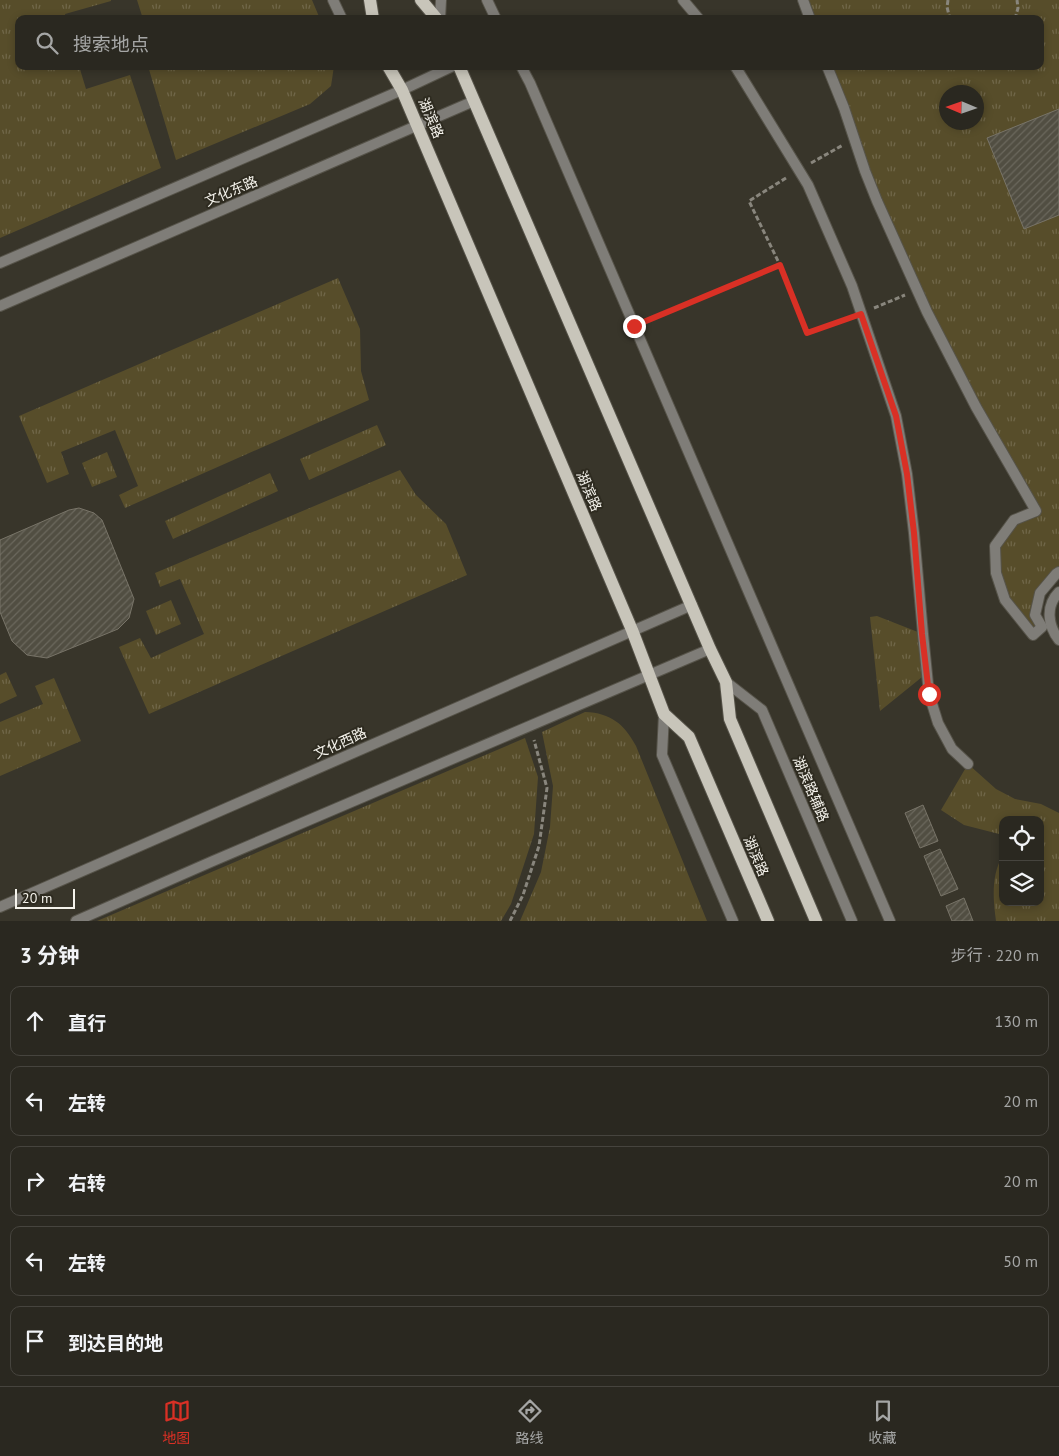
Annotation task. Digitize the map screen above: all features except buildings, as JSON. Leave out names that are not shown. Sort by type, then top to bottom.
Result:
[{"type":"main road","points":[[370,0],[372,15]]},
{"type":"main road","points":[[421,0],[435,15]]},
{"type":"main road","name":"湖滨路","points":[[390,70],[418,125],[632,630],[664,714],[689,737],[768,921]]},
{"type":"main road","points":[[461,70],[710,649],[726,682],[730,719],[816,921]]},
{"type":"street","points":[[332,0],[340,15]]},
{"type":"street","points":[[439,15],[441,0]]},
{"type":"street","points":[[487,0],[494,15]]},
{"type":"street","points":[[682,0],[695,15]]},
{"type":"street","points":[[804,0],[809,15]]},
{"type":"street","name":"文化东路","points":[[0,263],[444,70]]},
{"type":"street","points":[[523,70],[890,921]]},
{"type":"street","points":[[737,70],[808,185],[852,286],[896,416],[907,474],[929,694],[938,722],[952,749],[968,764]]},
{"type":"street","points":[[829,70],[877,201],[917,290],[976,408],[1036,512],[1014,520],[995,546],[996,573],[1005,600],[1033,635],[1042,627],[1035,615],[1040,593],[1059,572]]},
{"type":"street","name":"文化东路","points":[[0,306],[474,101]]},
{"type":"street","points":[[1059,592],[1050,606],[1049,617],[1052,629],[1059,640]]},
{"type":"street","name":"文化西路","points":[[0,907],[692,605]]},
{"type":"street","points":[[76,921],[212,861],[710,649]]},
{"type":"street","name":"湖滨路辅路","points":[[726,682],[762,710],[852,921]]},
{"type":"street","points":[[664,714],[662,755],[733,921]]},
{"type":"path","points":[[948,0],[949,15]]},
{"type":"path","points":[[1016,15],[1017,0]]},
{"type":"path","points":[[854,139],[749,201],[780,265],[807,333],[861,314],[917,290]]},
{"type":"path","points":[[634,326],[780,265]]},
{"type":"path","points":[[510,921],[523,895],[539,846],[547,788],[530,726]]},
{"type":"green space","points":[[0,0],[111,0],[65,15],[15,15],[15,70],[80,70],[86,89],[130,75],[161,168],[0,238]]},
{"type":"green space","points":[[137,0],[312,0],[318,15],[142,15]]},
{"type":"green space","points":[[803,0],[1059,0],[1059,572],[1040,593],[1035,615],[1042,627],[1033,635],[1005,600],[995,546],[1014,520],[1036,512],[927,312],[829,70],[1044,70],[1044,15],[809,15]]},
{"type":"green space","points":[[149,70],[333,70],[331,86],[310,104],[176,160]]},
{"type":"green space","points":[[338,278],[360,329],[361,371],[369,400],[125,508],[119,495],[138,486],[115,430],[61,452],[69,474],[47,483],[19,416]]},
{"type":"green space","points":[[377,425],[386,445],[309,480],[300,459]]},
{"type":"green space","points":[[107,452],[117,477],[92,487],[82,463]]},
{"type":"green space","points":[[400,470],[416,495],[446,524],[467,575],[149,714],[119,647],[140,638],[151,658],[204,634],[180,579],[160,587],[155,573]]},
{"type":"green space","points":[[270,473],[278,491],[173,539],[165,521]]},
{"type":"green space","points":[[171,600],[181,624],[156,635],[146,611]]},
{"type":"green space","points":[[877,616],[923,634],[927,673],[880,711],[870,617]]},
{"type":"green space","points":[[6,672],[17,696],[0,704],[0,675]]},
{"type":"green space","points":[[54,678],[81,741],[0,776],[0,722],[43,704],[35,686]]},
{"type":"green space","points":[[585,712],[609,717],[616,721],[627,732],[636,746],[707,921],[520,921],[541,872],[550,827],[553,786],[542,732]]},
{"type":"green space","points":[[525,738],[538,777],[534,834],[511,904],[501,921],[97,921]]},
{"type":"green space","points":[[968,764],[996,789],[1015,799],[1041,804],[1059,813],[1059,921],[996,921],[994,896],[996,871],[999,863],[999,906],[1044,906],[1044,816],[999,816],[999,834],[964,825],[941,810]]},
{"type":"route","points":[[634,326],[780,265],[807,333],[861,314],[896,416],[907,474],[929,694]]}]
